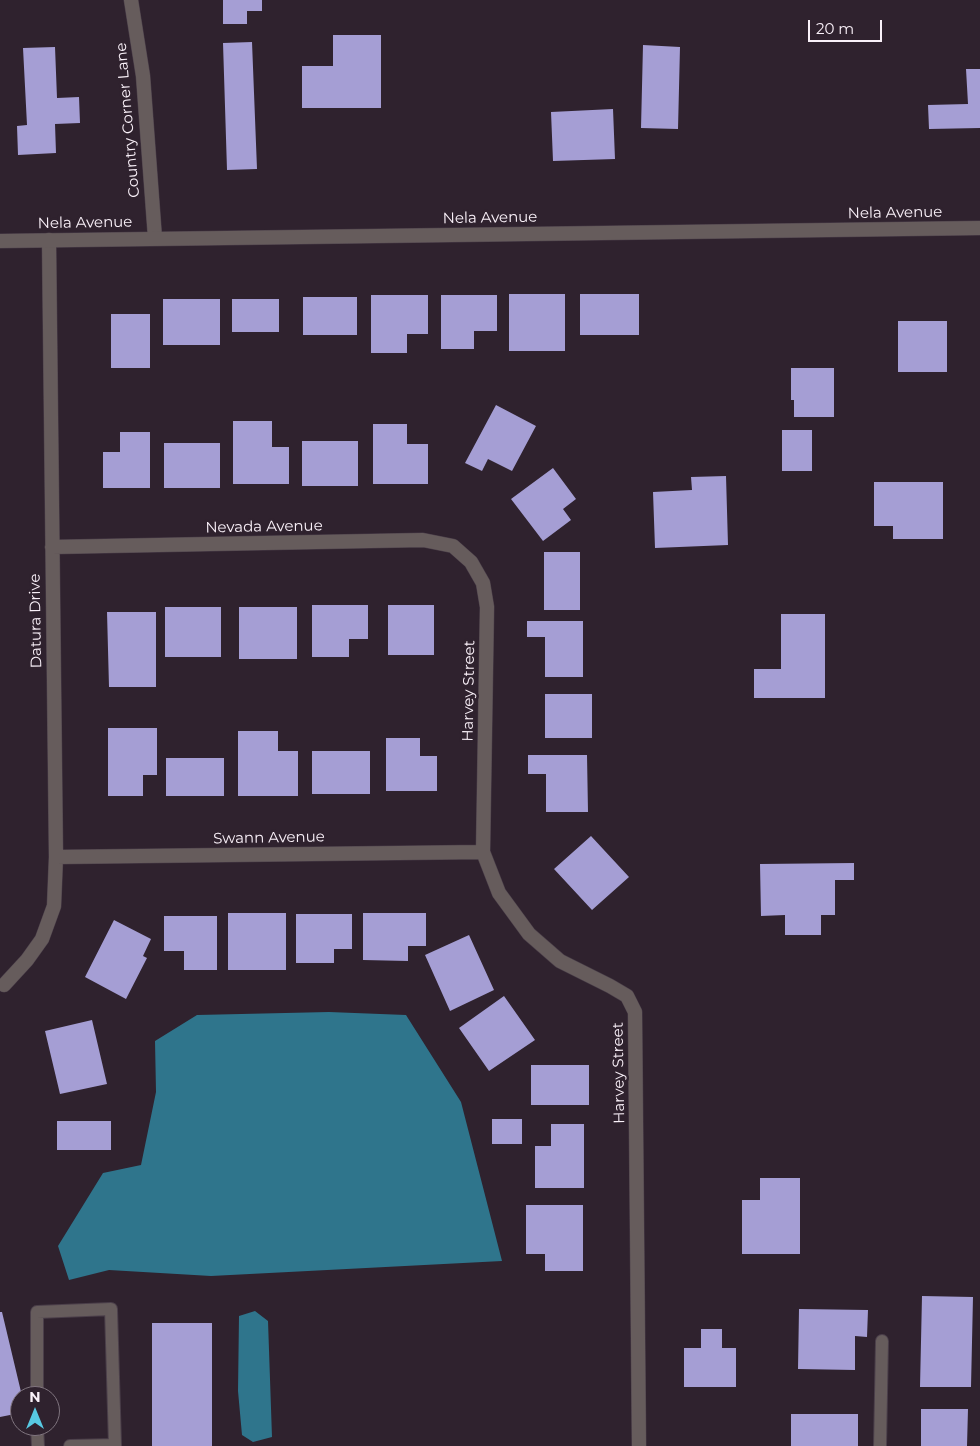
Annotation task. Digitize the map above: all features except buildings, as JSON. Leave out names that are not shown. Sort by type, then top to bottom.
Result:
[{"type":"street","name":"Country Corner Lane","points":[[131,0],[143,76],[155,238]]},
{"type":"street","name":"Nela Avenue","points":[[0,241],[980,228]]},
{"type":"street","name":"Datura Drive","points":[[4,985],[27,960],[42,939],[54,906],[56,858],[49,240]]},
{"type":"street","name":"Nevada Avenue","points":[[52,546],[423,540],[453,546],[471,562]]},
{"type":"street","name":"Harvey Street","points":[[471,562],[483,582],[487,607],[483,852],[499,893],[529,934],[560,961],[627,996],[635,1012],[639,1446]]},
{"type":"street","name":"Swann Avenue","points":[[56,858],[483,852]]},
{"type":"lane","points":[[37,1386],[37,1312],[111,1309],[114,1445],[70,1446]]},
{"type":"lane","points":[[880,1446],[882,1341]]},
{"type":"water","points":[[329,1012],[406,1015],[461,1102],[502,1261],[211,1276],[109,1270],[69,1280],[58,1246],[103,1173],[141,1165],[156,1092],[155,1041],[197,1015]]},
{"type":"water","points":[[255,1311],[268,1321],[272,1437],[253,1442],[242,1435],[238,1391],[239,1316]]}]
